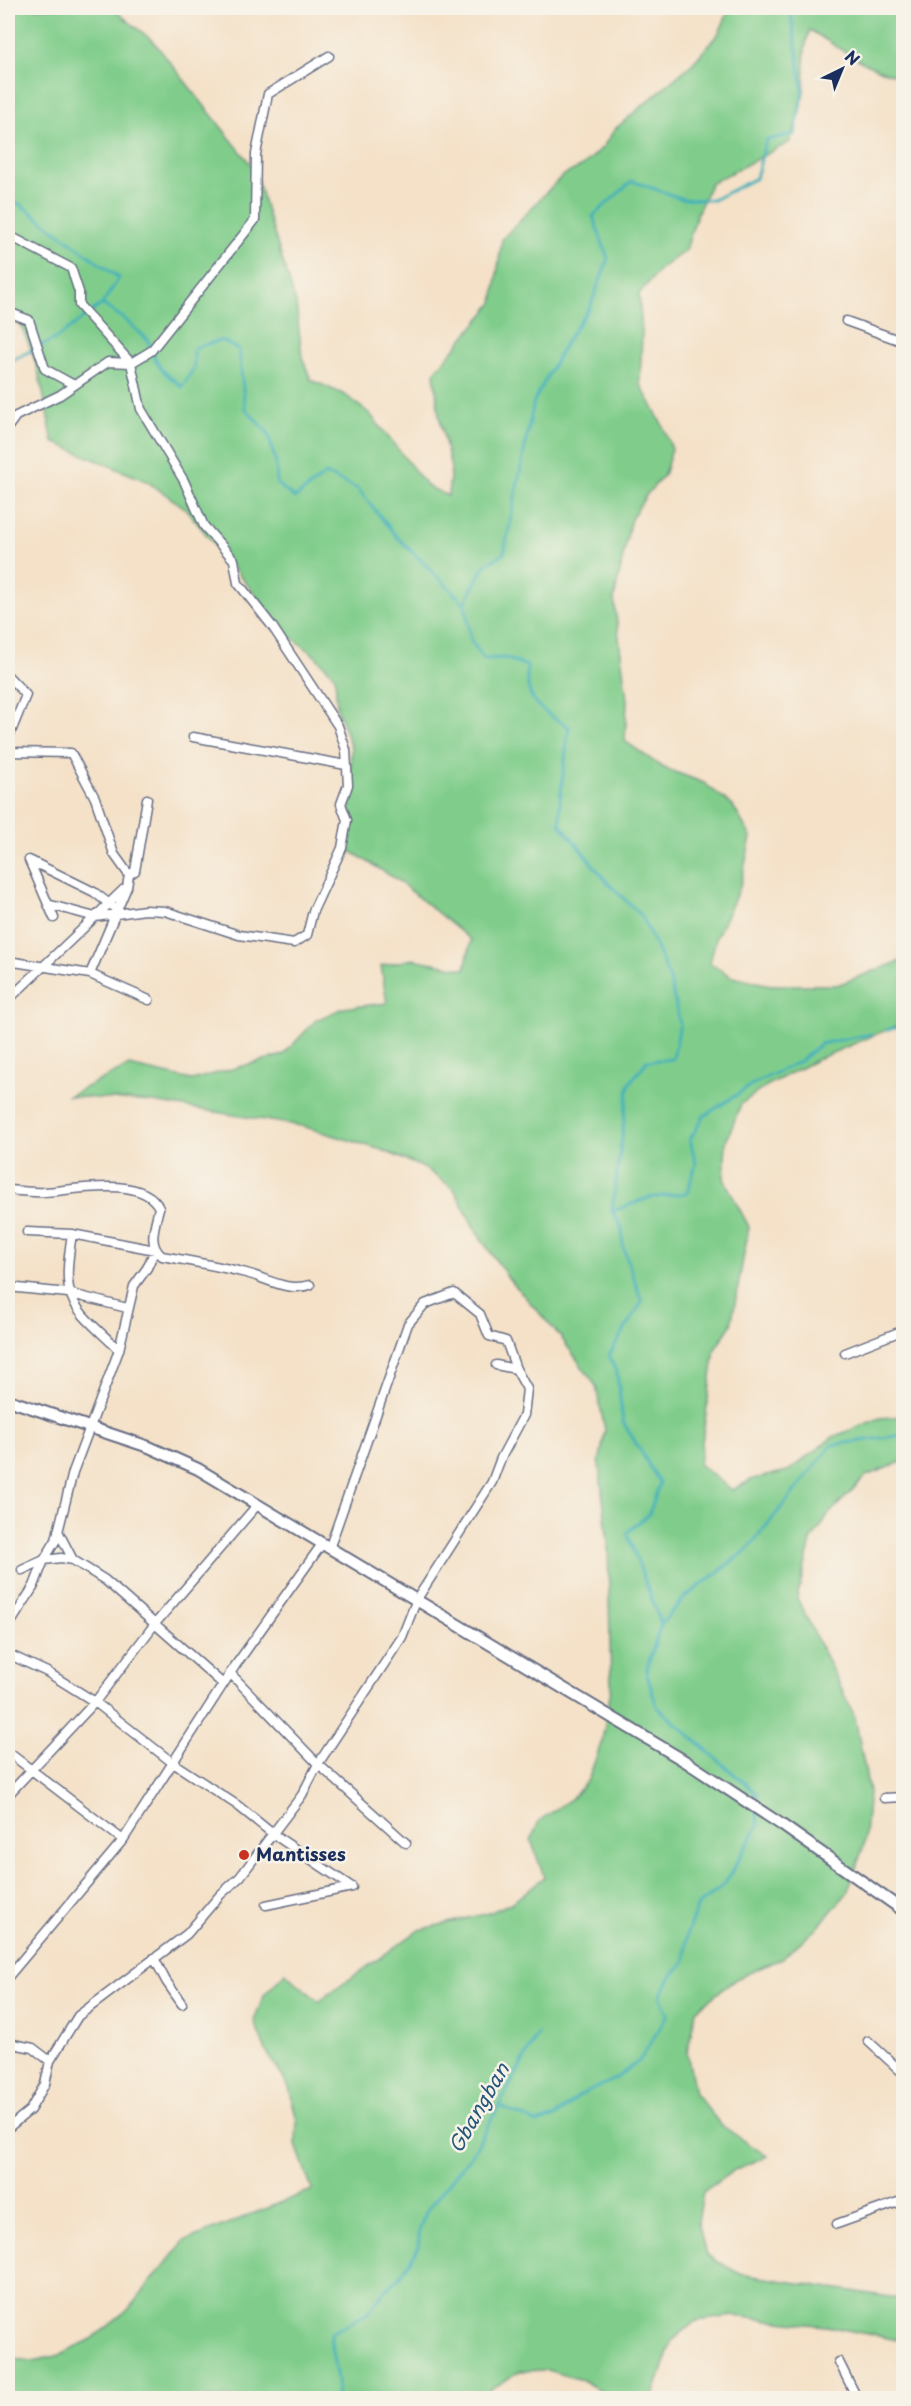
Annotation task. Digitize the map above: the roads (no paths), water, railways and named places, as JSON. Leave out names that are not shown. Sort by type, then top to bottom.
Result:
[{"type":"street","points":[[8,427],[16,416],[74,385],[108,362],[130,363],[151,351],[255,220],[256,154],[268,94],[328,56]]},
{"type":"street","points":[[8,235],[71,268],[79,292],[79,305],[130,363],[141,409],[184,481],[204,526],[234,560],[238,583],[272,626],[338,726],[346,750],[348,784],[341,804],[347,820],[342,849],[313,911],[308,935],[294,943],[239,935],[165,911],[145,910],[95,917],[51,905]]},
{"type":"street","points":[[8,312],[29,320],[45,369],[74,385]]},
{"type":"street","points":[[846,321],[903,342]]},
{"type":"street","points":[[8,676],[26,695],[8,739]]},
{"type":"street","points":[[193,737],[346,765]]},
{"type":"street","points":[[8,752],[70,753],[95,798],[114,854],[129,875],[127,887],[90,974]]},
{"type":"street","points":[[129,875],[135,871],[147,800]]},
{"type":"street","points":[[54,918],[51,905],[44,897],[29,860],[94,892],[116,913]]},
{"type":"street","points":[[8,1000],[127,887]]},
{"type":"street","points":[[8,961],[90,974],[149,1000]]},
{"type":"street","points":[[8,1191],[43,1193],[77,1188],[126,1188],[147,1194],[159,1208],[152,1243],[155,1250],[162,1256],[250,1274],[285,1287],[298,1288],[310,1285]]},
{"type":"street","points":[[27,1232],[72,1234],[155,1250]]},
{"type":"street","points":[[72,1234],[66,1274],[68,1293],[79,1312],[119,1350]]},
{"type":"street","points":[[8,1627],[33,1586],[44,1560],[53,1549],[73,1472],[119,1350],[134,1286],[155,1250]]},
{"type":"street","points":[[8,1287],[68,1293],[127,1308]]},
{"type":"street","points":[[8,1977],[123,1840],[230,1673],[326,1546],[408,1324],[424,1304],[454,1293],[480,1314],[489,1336],[506,1341],[526,1389],[524,1415],[501,1458],[492,1482],[417,1599],[402,1637],[318,1764],[302,1795],[273,1834],[240,1877],[220,1895],[187,1934],[78,2016],[50,2061],[45,2084],[30,2110],[8,2128]]},
{"type":"street","points":[[845,1353],[903,1330]]},
{"type":"street","points":[[496,1365],[516,1369]]},
{"type":"street","points":[[8,1400],[91,1426],[198,1469],[688,1763],[782,1825],[903,1911]]},
{"type":"street","points":[[8,1795],[95,1701],[154,1625],[258,1504]]},
{"type":"street","points":[[58,1531],[74,1560]]},
{"type":"street","points":[[22,1570],[44,1560],[61,1557],[74,1560],[105,1580],[223,1684]]},
{"type":"street","points":[[8,1654],[47,1672],[95,1701],[173,1763],[237,1805],[273,1834],[352,1887],[266,1905]]},
{"type":"street","points":[[230,1673],[318,1764],[406,1843]]},
{"type":"street","points":[[8,1752],[123,1840]]},
{"type":"street","points":[[884,1798],[903,1797]]},
{"type":"street","points":[[154,1958],[182,2004]]},
{"type":"street","points":[[868,2041],[903,2074]]},
{"type":"street","points":[[8,2043],[33,2048],[50,2061]]},
{"type":"street","points":[[837,2224],[903,2200]]},
{"type":"street","points":[[838,2362],[857,2398]]},
{"type":"waterway","points":[[465,603],[484,566],[504,553],[534,401],[566,342],[590,307],[608,259],[593,216],[632,181],[683,199],[713,200],[756,178],[766,140],[795,134],[803,90],[792,8]]},
{"type":"waterway","points":[[8,199],[21,205],[119,278],[102,304],[123,318],[148,340],[161,369],[182,387],[194,368],[194,348],[222,340],[239,350],[245,408],[268,433],[276,463],[277,484],[295,498],[326,474],[358,489],[397,537],[465,604],[471,641],[484,659],[505,658],[527,666],[529,689],[536,704],[569,727],[560,799],[560,824],[607,882],[642,916],[669,977],[680,1024],[673,1059],[647,1061],[629,1084],[612,1211],[622,1228],[623,1247],[642,1302],[609,1355],[617,1374],[623,1422],[660,1483],[649,1514],[627,1533],[661,1624],[646,1671],[657,1707],[757,1794],[757,1805]]},
{"type":"waterway","points":[[8,362],[57,338],[102,304]]},
{"type":"waterway","points":[[887,1030],[904,1025]]},
{"type":"waterway","points":[[613,1211],[648,1198],[687,1193],[696,1164],[690,1139],[704,1116],[753,1084],[800,1061],[820,1044],[871,1034]]},
{"type":"waterway","points":[[661,1624],[685,1597],[747,1550],[832,1445],[904,1435]]},
{"type":"waterway","points":[[499,2106],[537,2123],[555,2117],[579,2096],[615,2079],[640,2060],[668,2014],[660,1996],[671,1976],[685,1961],[687,1933],[698,1905],[724,1885],[758,1826],[757,1812]]},
{"type":"waterway","name":"Gbangban","points":[[336,2398],[337,2382],[331,2333],[368,2313],[385,2291],[400,2277],[418,2248],[420,2228],[427,2210],[473,2153],[538,2034]]},
{"type":"place","name":"Mantisses","points":[[244,1855]]}]
